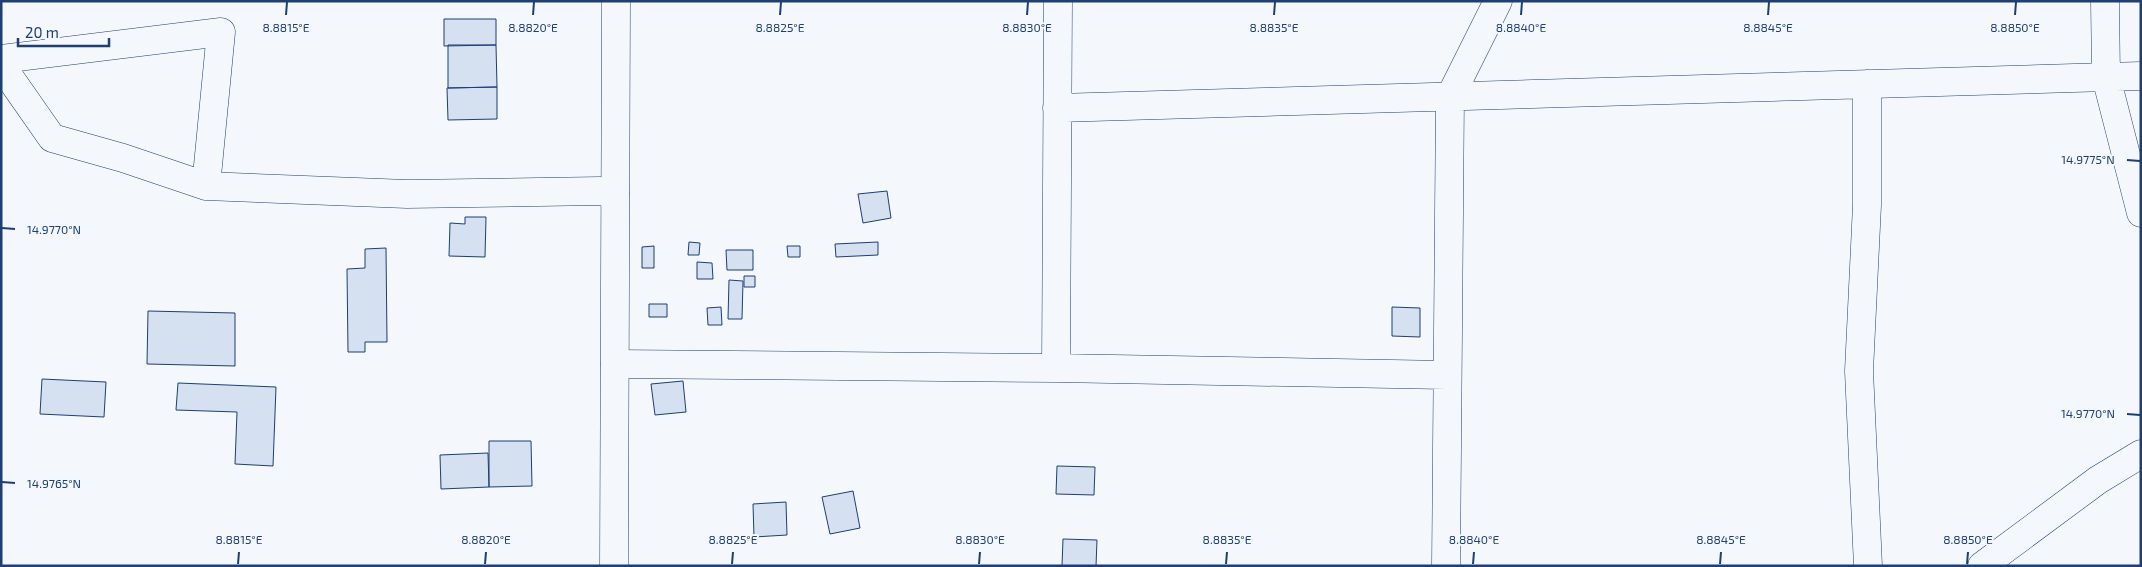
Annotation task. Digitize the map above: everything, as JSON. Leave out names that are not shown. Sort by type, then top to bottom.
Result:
[{"type":"street","points":[[614,566],[616,1]]},
{"type":"street","points":[[1056,368],[1058,1]]},
{"type":"street","points":[[1446,566],[1446,375],[1450,97],[1498,1]]},
{"type":"street","points":[[2105,1],[2106,77],[2141,213]]},
{"type":"street","points":[[1,59],[221,32],[206,186]]},
{"type":"street","points":[[1,65],[52,138],[123,158],[206,186],[407,194],[600,191],[615,194]]},
{"type":"street","points":[[1058,108],[2141,76]]},
{"type":"street","points":[[1867,84],[1867,205],[1860,371],[1868,566]]},
{"type":"street","points":[[615,364],[1056,368],[1446,375]]},
{"type":"street","points":[[1982,566],[2098,480],[2141,454]]},
{"type":"building","points":[[444,19],[496,19],[496,45],[444,46]]},
{"type":"building","points":[[448,45],[496,45],[497,87],[448,88]]},
{"type":"building","points":[[497,87],[497,119],[448,120],[447,88]]},
{"type":"building","points":[[887,191],[891,218],[863,223],[858,194]]},
{"type":"building","points":[[465,217],[486,217],[485,257],[449,256],[450,223],[465,224]]},
{"type":"building","points":[[689,242],[700,243],[699,255],[688,255]]},
{"type":"building","points":[[878,242],[878,255],[836,257],[835,244]]},
{"type":"building","points":[[654,246],[654,268],[642,268],[642,247]]},
{"type":"building","points":[[787,246],[800,246],[800,257],[788,257]]},
{"type":"building","points":[[386,248],[387,342],[365,342],[365,352],[348,352],[347,269],[365,268],[365,249]]},
{"type":"building","points":[[726,250],[753,250],[753,270],[727,270]]},
{"type":"building","points":[[697,262],[712,263],[713,279],[697,279]]},
{"type":"building","points":[[744,276],[755,276],[755,287],[744,287]]},
{"type":"building","points":[[729,280],[743,281],[742,319],[728,319]]},
{"type":"building","points":[[649,304],[667,304],[667,317],[649,317]]},
{"type":"building","points":[[721,307],[722,325],[708,325],[707,308]]},
{"type":"building","points":[[1392,307],[1420,308],[1420,337],[1392,336]]},
{"type":"building","points":[[148,311],[235,313],[235,366],[147,364]]},
{"type":"building","points":[[42,379],[106,382],[104,417],[40,414]]},
{"type":"building","points":[[683,381],[686,412],[655,415],[651,384]]},
{"type":"building","points":[[178,383],[276,387],[273,466],[235,464],[237,412],[176,410]]},
{"type":"building","points":[[489,441],[531,441],[532,486],[489,487]]},
{"type":"building","points":[[488,453],[489,487],[441,489],[440,455]]},
{"type":"building","points":[[1057,466],[1095,467],[1094,495],[1056,494]]},
{"type":"building","points":[[853,491],[860,528],[830,534],[822,497]]},
{"type":"building","points":[[786,502],[787,535],[754,537],[753,504]]},
{"type":"building","points":[[1063,539],[1097,540],[1096,566],[1062,566]]}]
